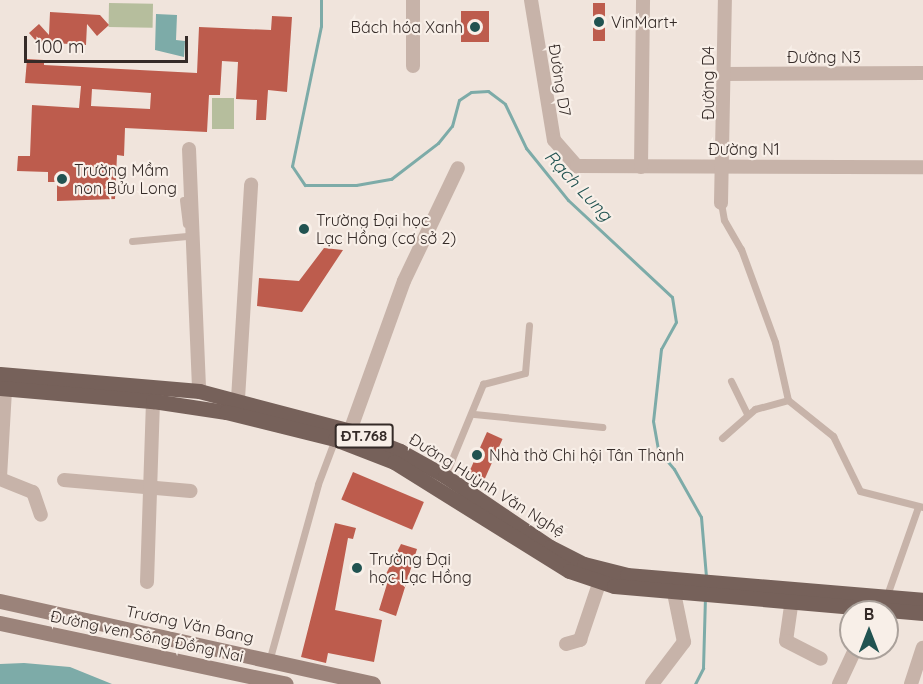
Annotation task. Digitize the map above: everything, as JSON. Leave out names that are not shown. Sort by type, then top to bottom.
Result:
[{"type":"main road","name":"Đường Huỳnh Văn Nghệ","points":[[0,374],[199,391],[238,399],[350,431],[397,456],[445,476],[550,547],[584,564],[627,575],[706,589],[839,605]]},
{"type":"main road","name":"Đường Huỳnh Văn Nghệ","points":[[3,388],[153,401],[226,412],[397,456],[540,555],[600,581],[674,593],[706,589],[887,594],[923,600]]},
{"type":"main road","name":"Trương Văn Bang","points":[[0,601],[373,684]]},
{"type":"main road","name":"Đường Huỳnh Văn Nghệ","points":[[899,611],[923,613]]},
{"type":"main road","name":"Đường ven Sông Đồng Nai","points":[[0,623],[286,684]]},
{"type":"street","points":[[413,0],[413,66]]},
{"type":"street","name":"Đường D7","points":[[531,0],[544,98],[554,140],[567,160]]},
{"type":"street","points":[[641,167],[643,0]]},
{"type":"street","name":"Đường D4","points":[[721,203],[724,165],[725,0]]},
{"type":"street","name":"Đường N3","points":[[725,74],[923,73]]},
{"type":"street","points":[[189,149],[199,391]]},
{"type":"street","name":"Đường N1","points":[[567,160],[578,166],[923,167]]},
{"type":"street","points":[[350,431],[404,281],[458,168]]},
{"type":"street","points":[[238,399],[251,184]]},
{"type":"street","points":[[3,388],[0,478],[33,492],[41,515]]},
{"type":"street","points":[[147,582],[153,401]]},
{"type":"street","points":[[64,480],[191,491]]},
{"type":"street","points":[[566,644],[580,640],[600,581]]},
{"type":"street","points":[[652,684],[684,642],[674,593]]},
{"type":"street","points":[[792,599],[786,641],[821,659]]},
{"type":"street","points":[[911,684],[923,648]]},
{"type":"street","points":[[839,684],[850,660]]},
{"type":"lane","points":[[183,200],[187,236],[194,252]]},
{"type":"lane","points":[[721,203],[775,342],[788,400],[833,436],[860,491],[921,507],[887,594]]},
{"type":"lane","points":[[132,241],[187,236]]},
{"type":"lane","points":[[445,476],[474,414],[483,384],[525,373],[529,325]]},
{"type":"lane","points":[[731,381],[747,414]]},
{"type":"lane","points":[[722,438],[747,414],[788,400]]},
{"type":"lane","points":[[474,414],[602,427]]},
{"type":"lane","points":[[272,654],[318,484],[335,439]]},
{"type":"green space","points":[[109,3],[153,4],[153,28],[109,27]]},
{"type":"green space","points":[[212,98],[234,98],[234,129],[212,129]]},
{"type":"water","points":[[156,14],[177,15],[176,40],[185,41],[184,57],[155,50]]},
{"type":"water","points":[[24,663],[70,667],[112,684],[0,684],[0,664]]},
{"type":"building","name":"VinMart+","points":[[593,3],[605,3],[605,41],[593,41]]},
{"type":"building","name":"Bách hóa Xanh","points":[[461,11],[489,11],[489,42],[461,42]]},
{"type":"building","points":[[50,12],[100,15],[109,25],[97,36],[87,24],[86,45],[37,42],[29,33],[39,24],[49,35]]},
{"type":"building","points":[[272,16],[292,17],[287,92],[268,90],[266,120],[256,120],[257,100],[236,99],[238,62],[222,61],[220,95],[209,95],[207,132],[125,128],[124,156],[117,155],[115,199],[57,201],[57,182],[48,182],[48,172],[17,171],[18,156],[30,156],[32,105],[79,108],[81,86],[25,83],[27,59],[44,60],[44,65],[197,73],[199,27],[271,30]],"holes":[[[92,89],[151,93],[150,109],[91,106]]]},
{"type":"building","points":[[324,248],[343,250],[302,312],[257,306],[259,278],[299,281]]},
{"type":"building","points":[[487,432],[503,439],[483,484],[467,477]]},
{"type":"building","points":[[353,472],[424,502],[412,530],[341,500]]},
{"type":"building","points":[[335,523],[356,528],[353,539],[348,538],[335,610],[382,620],[374,662],[328,653],[326,663],[301,657]]},
{"type":"building","points":[[401,544],[417,549],[396,616],[379,610],[387,584],[382,582]]},
{"type":"waterway","name":"Rạch Lung","points":[[321,0],[321,26],[292,166],[305,185],[356,185],[391,179],[438,143],[452,126],[459,100],[471,92],[488,91],[505,104],[526,148],[568,200],[672,297],[676,322],[661,349],[653,421],[658,450],[674,469],[701,517],[706,576]]},
{"type":"waterway","name":"Rạch Lung","points":[[695,684],[703,668],[705,598]]},
{"type":"place","name":"VinMart+","points":[[599,22]]},
{"type":"place","name":"Bách hóa Xanh","points":[[475,27]]},
{"type":"place","name":"Trường Mầm non Bửu Long","points":[[62,179]]},
{"type":"place","name":"Trường Đại học Lạc Hồng (cơ sở 2)","points":[[304,229]]},
{"type":"place","name":"Nhà thờ Chi hội Tân Thành","points":[[477,455]]},
{"type":"place","name":"Trường Đại học Lạc Hồng","points":[[357,568]]}]
